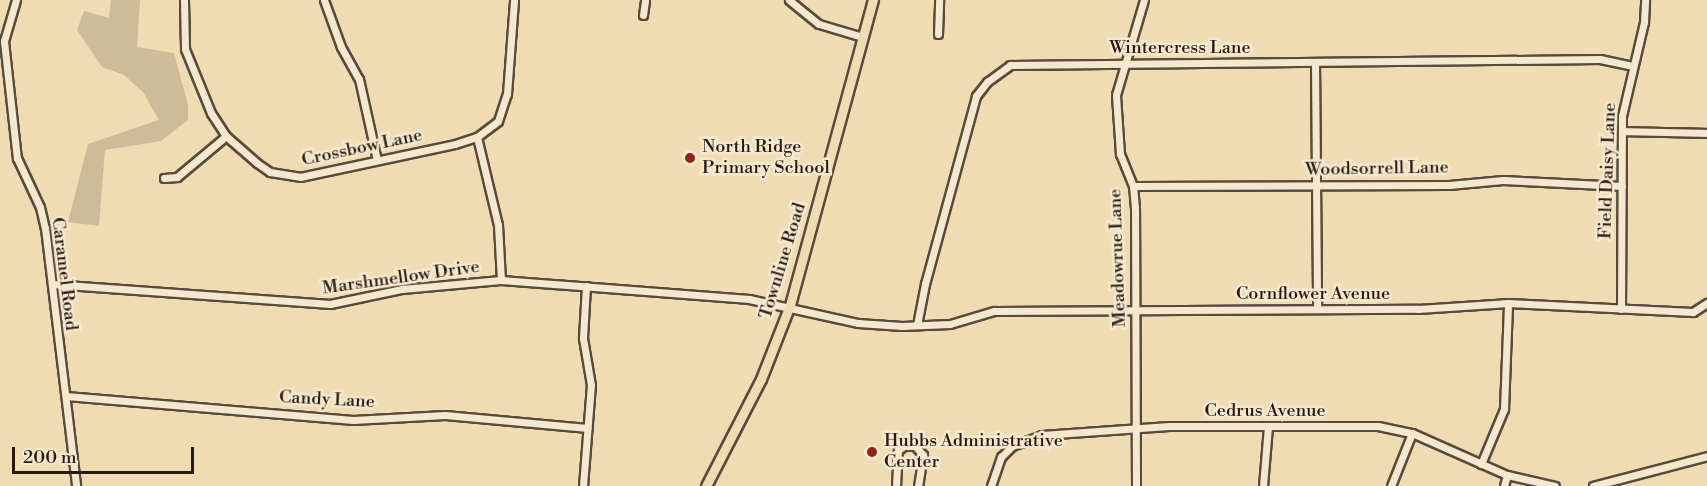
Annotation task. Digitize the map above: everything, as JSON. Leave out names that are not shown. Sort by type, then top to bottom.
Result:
[{"type":"main road","name":"Townline Road","points":[[706,486],[761,379],[790,305],[873,0]]},
{"type":"street","name":"Caramel Road","points":[[16,0],[4,40],[17,158],[40,207],[52,284],[76,486]]},
{"type":"street","name":"Crossbow Lane","points":[[184,0],[188,59],[211,113],[226,136],[257,163],[283,177],[309,175],[477,137],[498,121],[507,94],[514,0]]},
{"type":"street","points":[[324,0],[338,40],[359,79],[377,160]]},
{"type":"street","points":[[643,15],[645,0]]},
{"type":"street","points":[[789,0],[819,24],[863,37]]},
{"type":"street","points":[[938,34],[939,0]]},
{"type":"street","name":"Meadowrue Lane","points":[[1136,486],[1133,186],[1120,154],[1116,96],[1123,63],[1144,0]]},
{"type":"street","name":"Field Daisy Lane","points":[[1621,309],[1622,131],[1645,0]]},
{"type":"street","name":"Wintercress Lane","points":[[917,325],[924,284],[976,96],[987,82],[1010,65],[1025,63],[1600,59],[1632,66]]},
{"type":"street","points":[[1315,62],[1317,309]]},
{"type":"street","points":[[1622,131],[1707,133]]},
{"type":"street","points":[[164,178],[177,177],[226,136]]},
{"type":"street","points":[[477,137],[498,225],[501,280]]},
{"type":"street","name":"Woodsorrell Lane","points":[[1133,186],[1449,185],[1503,180],[1622,186]]},
{"type":"street","name":"Marshmellow Drive","points":[[52,284],[330,304],[402,289],[501,280],[790,305],[870,326],[917,325]]},
{"type":"street","points":[[583,486],[591,385],[583,338],[586,286]]},
{"type":"street","points":[[1480,464],[1504,409],[1508,303]]},
{"type":"street","name":"Cornflower Avenue","points":[[917,325],[951,324],[994,311],[1418,309],[1508,303],[1693,312],[1707,303]]},
{"type":"street","name":"Candy Lane","points":[[66,396],[353,420],[445,415],[587,428]]},
{"type":"street","points":[[1263,486],[1268,426]]},
{"type":"street","name":"Cedrus Avenue","points":[[991,486],[1001,457],[1026,438],[1137,428],[1268,426],[1378,426],[1412,433],[1507,475],[1555,486]]},
{"type":"street","points":[[1391,486],[1412,433]]},
{"type":"street","points":[[896,486],[898,450],[904,446],[915,446],[923,455],[918,486]]},
{"type":"street","points":[[1597,486],[1707,456]]},
{"type":"street","points":[[1504,486],[1507,475]]},
{"type":"shaded area","points":[[111,0],[140,0],[137,47],[174,53],[188,105],[188,120],[161,141],[105,150],[99,226],[68,222],[88,144],[159,120],[143,92],[124,75],[102,67],[77,30],[84,11],[109,18]]},
{"type":"place","name":"North Ridge Primary School","points":[[690,158]]},
{"type":"place","name":"Hubbs Administrative Center","points":[[872,452]]}]
